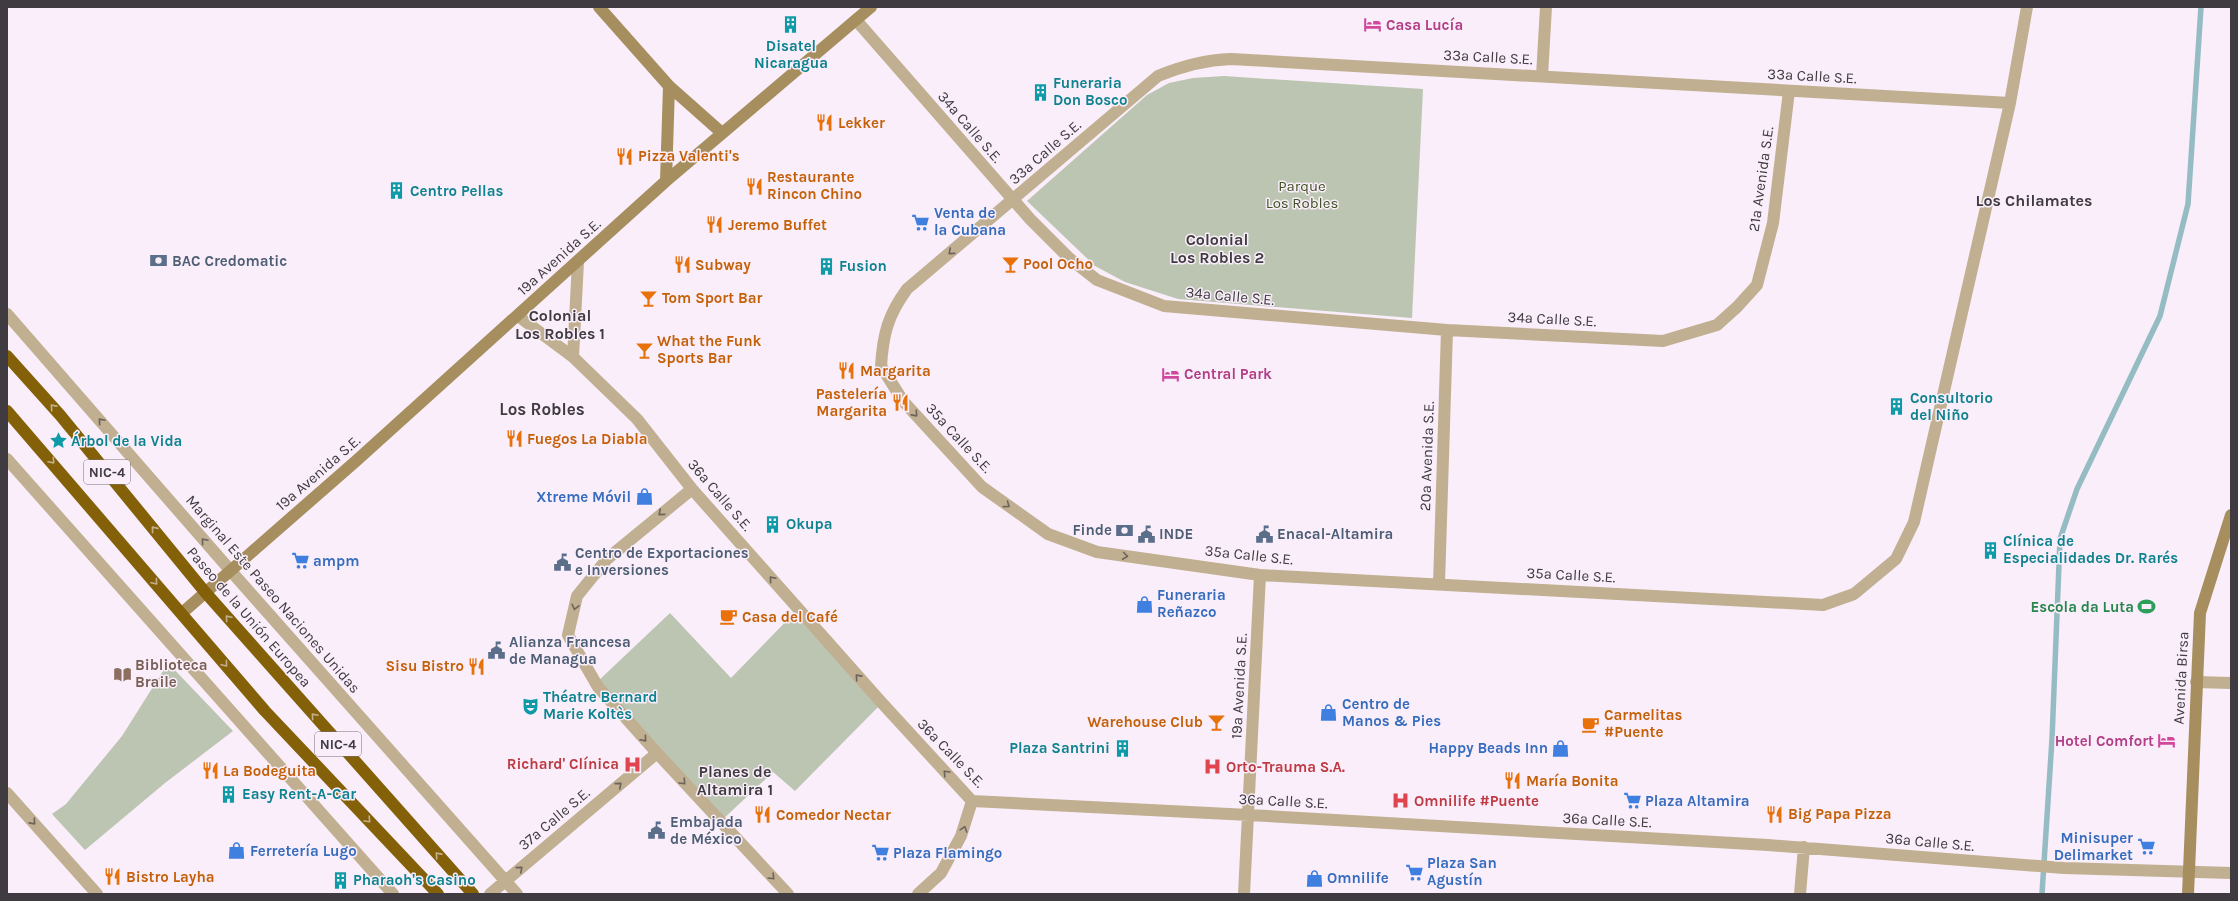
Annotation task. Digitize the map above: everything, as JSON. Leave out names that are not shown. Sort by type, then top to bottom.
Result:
[{"type":"highway","name":"Paseo de la Unión Europea","points":[[7,356],[60,414],[205,592],[473,894]]},
{"type":"highway","name":"NIC-4","points":[[7,411],[265,711],[438,894]]},
{"type":"street","points":[[599,7],[669,86],[722,133]]},
{"type":"street","name":"19a Avenida S.E.","points":[[182,613],[356,461],[666,181],[870,7]]},
{"type":"street","points":[[1542,76],[1546,7]]},
{"type":"street","points":[[2010,103],[2027,7]]},
{"type":"street","name":"34a Calle S.E.","points":[[856,20],[1013,201],[1069,258],[1097,280],[1164,306],[1447,330],[1663,341],[1717,325]]},
{"type":"street","name":"33a Calle S.E.","points":[[1013,201],[1158,76],[1182,66],[1214,59],[2010,103]]},
{"type":"street","points":[[666,181],[669,86]]},
{"type":"street","name":"21a Avenida S.E.","points":[[1717,325],[1737,307],[1757,285],[1773,223],[1789,91]]},
{"type":"street","name":"35a Calle S.E.","points":[[1013,201],[907,289],[894,306],[886,326],[881,366],[890,384],[904,401],[982,486],[1048,534],[1097,552],[1260,575],[1823,605],[1854,594],[1896,559],[1914,522],[2010,103]]},
{"type":"street","points":[[573,358],[578,262]]},
{"type":"street","name":"Marginal Este Paseo Naciones Unidas","points":[[7,314],[230,570],[517,894]]},
{"type":"street","name":"36a Calle S.E.","points":[[518,316],[573,358],[637,419],[692,489],[972,802],[1249,815],[1804,848],[2064,868],[2231,873]]},
{"type":"street","name":"20a Avenida S.E.","points":[[1439,584],[1447,330]]},
{"type":"street","points":[[7,459],[393,894]]},
{"type":"street","points":[[692,489],[607,558],[577,596],[568,635],[598,687],[656,753],[788,894]]},
{"type":"street","name":"Avenida Birsa","points":[[2188,894],[2200,613],[2231,515]]},
{"type":"street","name":"19a Avenida S.E.","points":[[1244,894],[1260,575]]},
{"type":"street","points":[[2196,682],[2231,683]]},
{"type":"street","name":"37a Calle S.E.","points":[[490,894],[656,753]]},
{"type":"street","points":[[7,793],[97,894]]},
{"type":"street","points":[[918,894],[940,874],[961,836],[972,802]]},
{"type":"street","points":[[1800,894],[1804,848]]},
{"type":"green space","name":"Parque Los Robles","points":[[1224,76],[1423,89],[1412,318],[1178,299],[1125,282],[1095,266],[1027,201],[1147,95],[1169,83],[1193,78]]},
{"type":"green space","points":[[798,609],[882,703],[795,791],[773,772],[720,822],[596,683],[670,613],[731,678]]},
{"type":"green space","points":[[168,663],[233,731],[165,783],[85,850],[52,814],[66,804],[122,736]]},
{"type":"waterway","points":[[2042,894],[2052,739],[2060,539],[2077,489],[2160,316],[2188,204],[2201,7]]},
{"type":"place","name":"Disatel Nicaragua","points":[[791,25]]},
{"type":"place","name":"Casa Lucía","points":[[1373,25]]},
{"type":"place","name":"Funeraria Don Bosco","points":[[1040,92]]},
{"type":"place","name":"Lekker","points":[[825,123]]},
{"type":"place","name":"Pizza Valenti's","points":[[625,156]]},
{"type":"place","name":"Restaurante Rincon Chino","points":[[754,186]]},
{"type":"place","name":"Centro Pellas","points":[[397,191]]},
{"type":"place","name":"Venta de la Cubana","points":[[921,222]]},
{"type":"place","name":"Jeremo Buffet","points":[[715,225]]},
{"type":"place","name":"BAC Credomatic","points":[[159,261]]},
{"type":"place","name":"Pool Ocho","points":[[1010,264]]},
{"type":"place","name":"Subway","points":[[682,265]]},
{"type":"place","name":"Fusion","points":[[826,266]]},
{"type":"place","name":"Tom Sport Bar","points":[[649,298]]},
{"type":"place","name":"What the Funk Sports Bar","points":[[644,350]]},
{"type":"place","name":"Margarita","points":[[847,371]]},
{"type":"place","name":"Central Park","points":[[1171,374]]},
{"type":"place","name":"Pastelería Margarita","points":[[900,403]]},
{"type":"place","name":"Consultorio del Niño","points":[[1897,407]]},
{"type":"place","name":"Fuegos La Diabla","points":[[514,439]]},
{"type":"place","name":"Árbol de la Vida","points":[[58,441]]},
{"type":"place","name":"Xtreme Móvil","points":[[644,497]]},
{"type":"place","name":"Okupa","points":[[773,524]]},
{"type":"place","name":"Finde","points":[[1125,530]]},
{"type":"place","name":"INDE","points":[[1146,534]]},
{"type":"place","name":"Enacal-Altamira","points":[[1264,534]]},
{"type":"place","name":"Clínica de Especialidades Dr. Rarés","points":[[1990,550]]},
{"type":"place","name":"ampm","points":[[300,561]]},
{"type":"place","name":"Centro de Exportaciones e Inversiones","points":[[562,562]]},
{"type":"place","name":"Funeraria Reñazco","points":[[1144,604]]},
{"type":"place","name":"Escola da Luta","points":[[2147,607]]},
{"type":"place","name":"Casa del Café","points":[[729,617]]},
{"type":"place","name":"Alianza Francesa de Managua","points":[[496,651]]},
{"type":"place","name":"Sisu Bistro","points":[[477,666]]},
{"type":"place","name":"Biblioteca Braile","points":[[122,674]]},
{"type":"place","name":"Théatre Bernard Marie Koltès","points":[[530,706]]},
{"type":"place","name":"Centro de Manos & Pies","points":[[1329,713]]},
{"type":"place","name":"Warehouse Club","points":[[1216,722]]},
{"type":"place","name":"Carmelitas #Puente","points":[[1591,724]]},
{"type":"place","name":"Hotel Comfort","points":[[2167,741]]},
{"type":"place","name":"Plaza Santrini","points":[[1123,748]]},
{"type":"place","name":"Happy Beads Inn","points":[[1561,748]]},
{"type":"place","name":"Richard' Clínica","points":[[632,764]]},
{"type":"place","name":"Orto-Trauma S.A.","points":[[1213,767]]},
{"type":"place","name":"La Bodeguita","points":[[210,771]]},
{"type":"place","name":"María Bonita","points":[[1513,781]]},
{"type":"place","name":"Easy Rent-A-Car","points":[[229,794]]},
{"type":"place","name":"Omnilife #Puente","points":[[1401,801]]},
{"type":"place","name":"Plaza Altamira","points":[[1632,801]]},
{"type":"place","name":"Big Papa Pizza","points":[[1775,814]]},
{"type":"place","name":"Comedor Nectar","points":[[763,815]]},
{"type":"place","name":"Embajada de México","points":[[657,831]]},
{"type":"place","name":"Minisuper Delimarket","points":[[2146,847]]},
{"type":"place","name":"Ferretería Lugo","points":[[237,851]]},
{"type":"place","name":"Plaza Flamingo","points":[[880,853]]},
{"type":"place","name":"Plaza San Agustín","points":[[1414,872]]},
{"type":"place","name":"Bistro Layha","points":[[113,877]]},
{"type":"place","name":"Omnilife","points":[[1314,878]]},
{"type":"place","name":"Pharaoh's Casino","points":[[340,880]]},
{"type":"district","name":"Los Chilamates","points":[[2034,200]]},
{"type":"district","name":"Colonial Los Robles 2","points":[[1217,248]]},
{"type":"district","name":"Colonial Los Robles 1","points":[[560,324]]},
{"type":"district","name":"Los Robles","points":[[542,409]]},
{"type":"district","name":"Planes de Altamira 1","points":[[735,780]]}]
